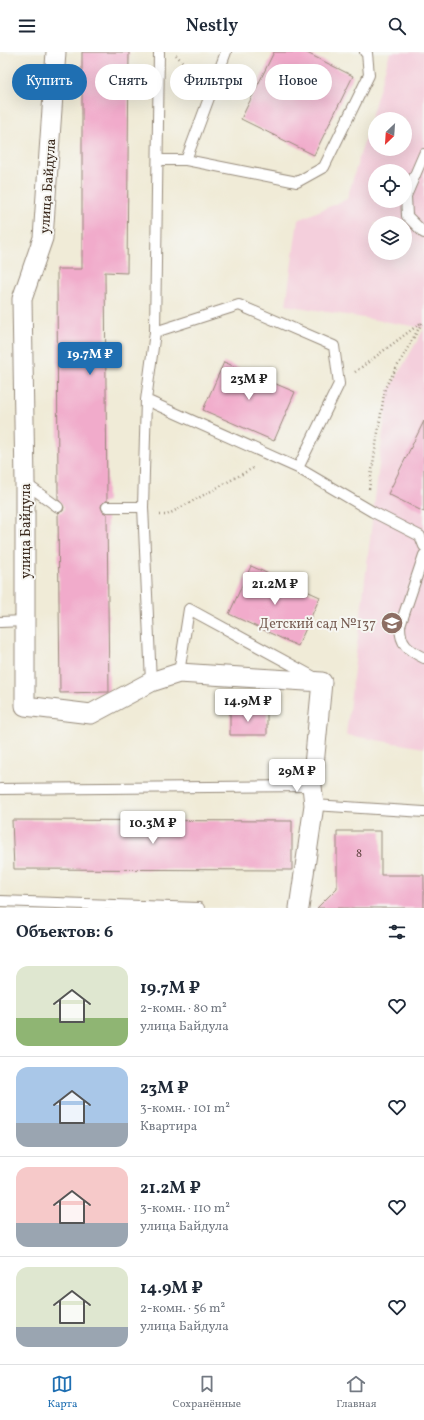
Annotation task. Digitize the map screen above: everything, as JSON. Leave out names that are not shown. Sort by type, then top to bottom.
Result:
[{"type":"street","name":"улица Байдула","points":[[56,52],[43,238],[22,299],[26,706],[91,714],[151,682],[180,673],[322,682]]},
{"type":"street","points":[[299,908],[314,805],[312,786],[322,682]]},
{"type":"lane","points":[[151,682],[144,510],[146,400],[155,332],[159,52]]},
{"type":"lane","points":[[222,64],[226,52]]},
{"type":"lane","points":[[158,160],[186,160],[297,182],[324,167],[369,75],[367,53],[365,52]]},
{"type":"lane","points":[[186,160],[208,100]]},
{"type":"lane","points":[[424,154],[406,196],[407,216],[424,232]]},
{"type":"lane","points":[[155,332],[239,305],[334,346],[339,384],[298,468]]},
{"type":"lane","points":[[146,400],[298,468],[366,508],[420,536],[424,546]]},
{"type":"lane","points":[[25,483],[58,507]]},
{"type":"lane","points":[[107,507],[144,510]]},
{"type":"lane","points":[[424,555],[400,626],[400,638],[410,651],[424,658]]},
{"type":"lane","points":[[180,673],[189,609],[322,682]]},
{"type":"lane","points":[[0,622],[25,621]]},
{"type":"lane","points":[[0,789],[312,786]]},
{"type":"lane","points":[[314,805],[424,812]]},
{"type":"lane","points":[[0,901],[199,908]]},
{"type":"path","points":[[173,52],[184,64]]},
{"type":"path","points":[[339,384],[423,321]]},
{"type":"path","points":[[366,508],[385,388],[423,321]]},
{"type":"path","points":[[144,510],[167,515],[273,457]]},
{"type":"shaded area","points":[[390,52],[424,52],[424,328],[286,305],[298,220],[347,199],[368,127],[368,156],[412,156],[412,112],[372,112]]},
{"type":"shaded area","name":"Детский сад №137","points":[[424,329],[424,748],[346,735],[388,392]]},
{"type":"building","points":[[82,52],[129,52],[129,64],[95,64],[95,100],[129,100],[127,273],[105,272],[107,501],[102,503],[101,507],[103,512],[107,514],[109,692],[60,693],[58,513],[63,511],[64,507],[58,499],[57,269],[82,269],[82,100],[87,100],[87,64],[82,64]]},
{"type":"building","points":[[274,52],[305,52],[329,64],[268,64]]},
{"type":"building","points":[[332,66],[353,76],[314,155],[241,119],[250,100],[257,100],[257,87],[265,70],[265,100],[332,100]]},
{"type":"building","points":[[224,362],[295,392],[274,441],[203,410]]},
{"type":"building","points":[[424,421],[424,512],[388,494]]},
{"type":"building","points":[[251,566],[320,597],[298,646],[229,614]]},
{"type":"building","points":[[230,711],[267,711],[267,735],[230,735]]},
{"type":"building","points":[[12,820],[292,821],[292,870],[14,869]]},
{"type":"building","points":[[337,831],[381,831],[381,875],[424,875],[424,908],[317,908],[337,888]]},
{"type":"place","name":"Детский сад №137","points":[[392,623]]}]
